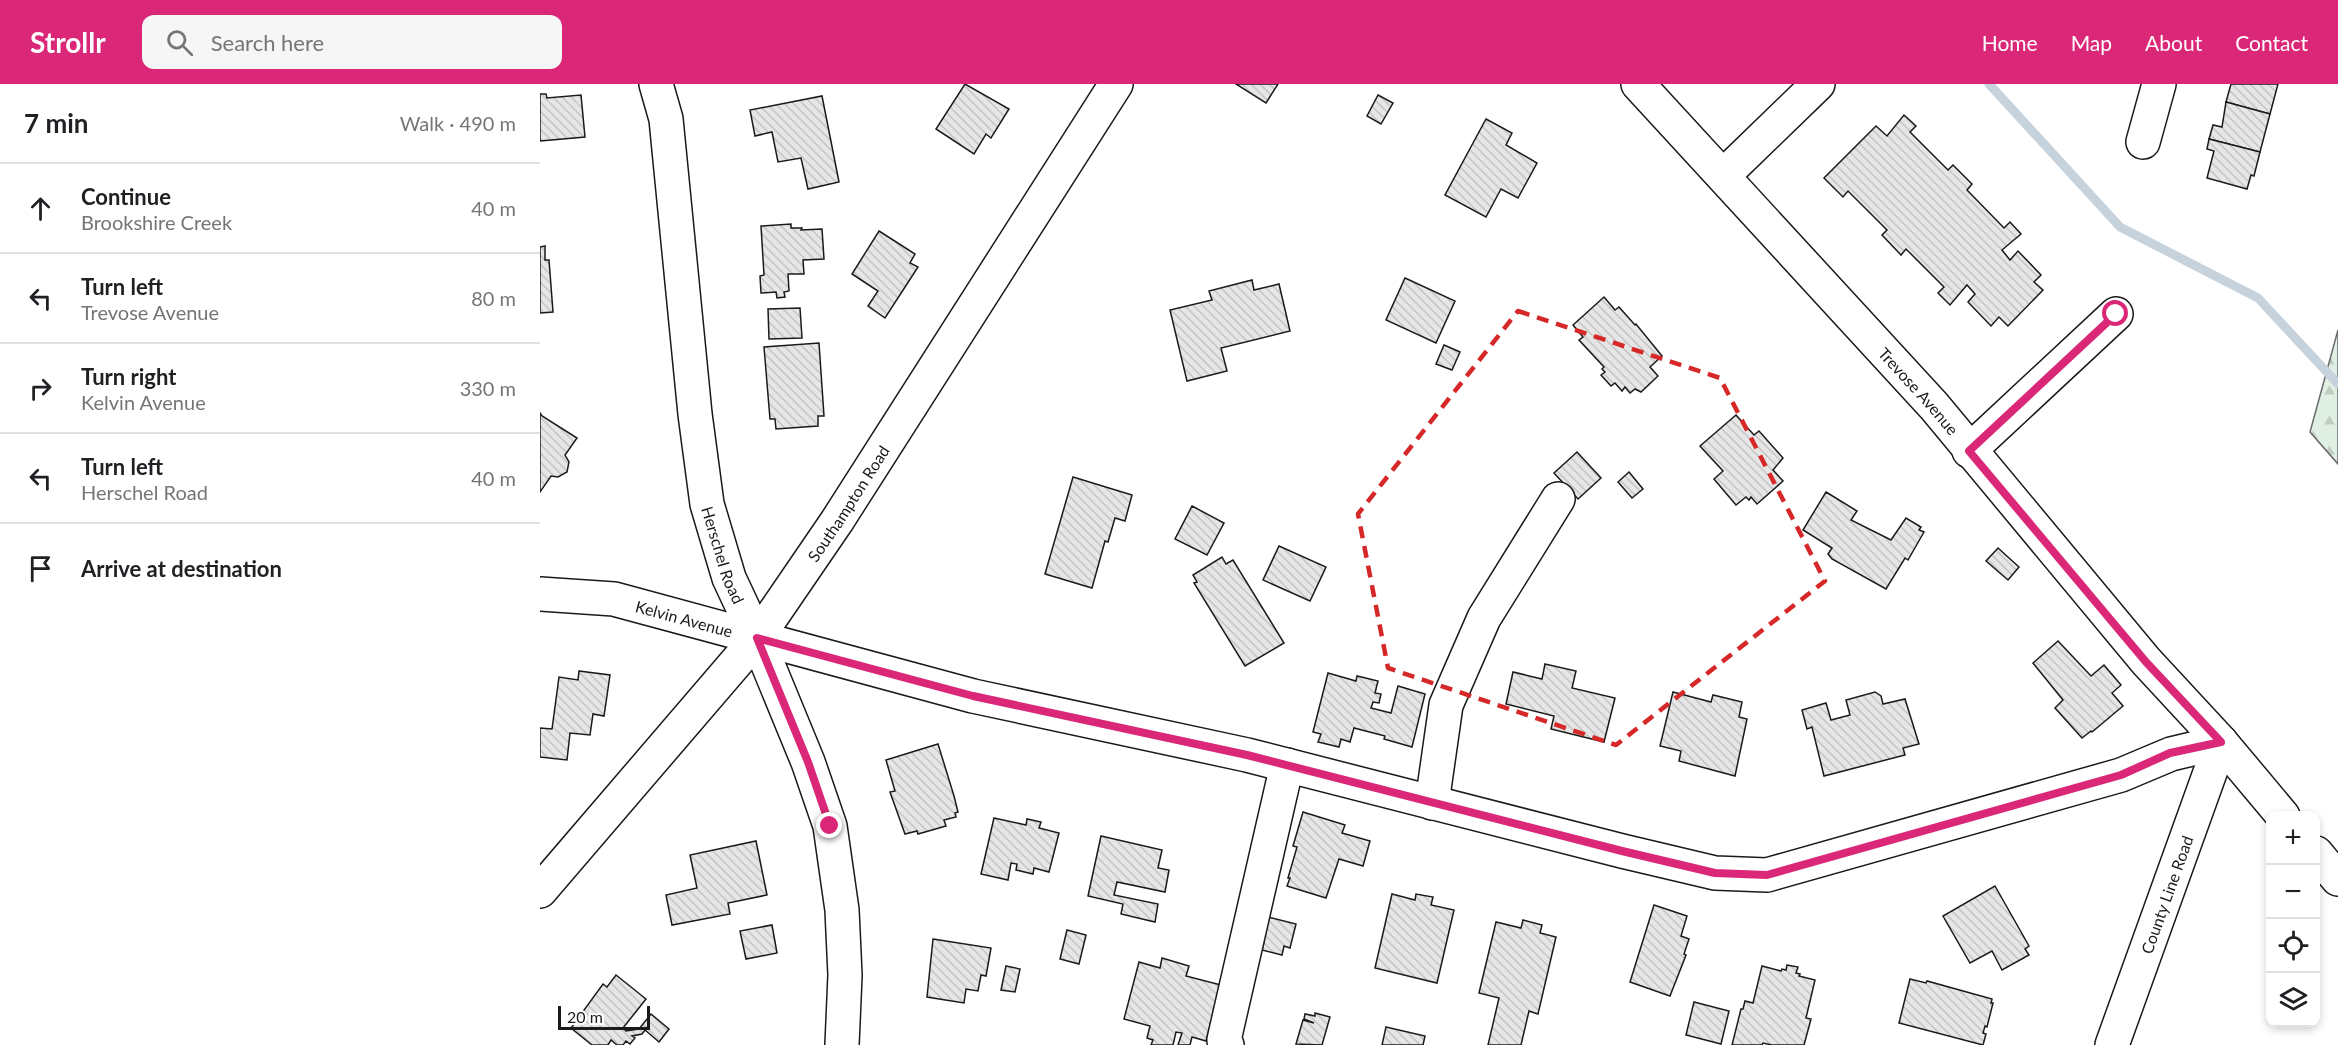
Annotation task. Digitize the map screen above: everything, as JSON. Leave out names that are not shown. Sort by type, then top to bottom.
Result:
[{"type":"street","name":"Herschel Road","points":[[656,84],[666,119],[695,414],[707,504],[729,578],[757,638],[808,762],[830,826],[842,910],[846,975],[842,1045]]},
{"type":"street","name":"Southampton Road","points":[[540,891],[757,638],[837,521],[1116,84]]},
{"type":"street","name":"Trevose Avenue","points":[[1638,84],[1934,406],[2146,662],[2221,742],[2279,811]]},
{"type":"street","points":[[1723,176],[1818,84]]},
{"type":"street","points":[[2143,142],[2159,84]]},
{"type":"street","points":[[1969,451],[2116,314]]},
{"type":"street","points":[[1432,803],[1446,705],[1484,618],[1558,499]]},
{"type":"street","name":"Kelvin Avenue","points":[[540,594],[614,599],[973,696],[1287,765],[1715,873],[1767,875],[2121,775],[2170,753],[2221,742]]},
{"type":"street","name":"County Line Road","points":[[2112,1045],[2221,742]]},
{"type":"street","points":[[1227,1045],[1224,1040],[1287,765]]},
{"type":"street","points":[[2320,858],[2338,879]]},
{"type":"highlighted area","points":[[1518,311],[1720,378],[1825,581],[1616,745],[1388,668],[1358,514]]},
{"type":"green space","points":[[2338,330],[2338,464],[2310,432]]},
{"type":"building","points":[[965,84],[1009,109],[991,138],[986,134],[974,154],[936,129]]},
{"type":"building","points":[[1236,84],[1278,84],[1266,103]]},
{"type":"building","points":[[2231,84],[2278,84],[2270,114],[2226,102]]},
{"type":"building","points":[[540,94],[546,94],[547,98],[581,95],[585,137],[540,141]]},
{"type":"building","points":[[1378,95],[1393,103],[1381,124],[1367,116]]},
{"type":"building","points":[[822,96],[839,182],[808,189],[801,158],[778,162],[772,132],[755,136],[750,110]]},
{"type":"building","points":[[2226,102],[2270,114],[2260,152],[2209,139],[2213,125],[2222,127]]},
{"type":"building","points":[[1904,115],[1916,126],[1910,132],[1948,170],[1953,165],[1972,184],[1967,190],[2004,228],[2010,222],[2021,234],[2002,250],[2010,260],[2018,251],[2041,275],[2034,282],[2043,290],[2008,326],[1999,317],[1991,326],[1968,302],[1975,294],[1967,285],[1950,305],[1938,293],[1944,287],[1906,249],[1901,255],[1882,235],[1887,230],[1848,191],[1843,197],[1824,178],[1876,126],[1887,136]]},
{"type":"building","points":[[1486,119],[1512,133],[1506,145],[1537,163],[1518,198],[1501,189],[1486,217],[1445,195]]},
{"type":"building","points":[[2209,139],[2260,152],[2254,176],[2251,175],[2247,189],[2207,178],[2214,151],[2207,149]]},
{"type":"building","points":[[791,224],[791,228],[802,228],[801,230],[822,229],[824,259],[803,260],[804,274],[788,274],[789,291],[784,292],[785,297],[777,298],[776,292],[761,293],[760,276],[764,275],[761,226]]},
{"type":"building","points":[[879,231],[915,254],[910,263],[918,267],[885,318],[868,306],[878,291],[852,274]]},
{"type":"building","points":[[545,246],[545,260],[549,260],[553,312],[540,313],[540,247]]},
{"type":"building","points":[[1405,278],[1455,301],[1436,343],[1386,320]]},
{"type":"building","points":[[1252,280],[1254,290],[1279,284],[1290,331],[1221,348],[1227,371],[1187,381],[1170,310],[1212,300],[1209,291]]},
{"type":"building","points":[[1604,297],[1615,310],[1619,307],[1636,324],[1662,356],[1650,367],[1658,376],[1641,392],[1635,389],[1630,393],[1625,387],[1622,391],[1615,383],[1611,386],[1601,375],[1605,372],[1602,369],[1604,367],[1579,340],[1583,337],[1573,325]]},
{"type":"building","points":[[800,308],[802,338],[769,339],[768,309]]},
{"type":"building","points":[[819,343],[824,416],[818,416],[818,426],[776,429],[775,419],[770,419],[764,347]]},
{"type":"building","points":[[1444,345],[1460,352],[1452,370],[1436,364]]},
{"type":"building","points":[[540,413],[577,438],[565,455],[569,462],[567,472],[558,477],[551,476],[540,492]]},
{"type":"building","points":[[1736,415],[1754,435],[1759,431],[1783,458],[1773,470],[1783,481],[1757,504],[1751,497],[1749,500],[1746,497],[1736,505],[1714,479],[1723,471],[1700,446]]},
{"type":"building","points":[[1577,452],[1601,478],[1578,499],[1554,473]]},
{"type":"building","points":[[1629,472],[1643,489],[1632,498],[1618,482]]},
{"type":"building","points":[[1073,477],[1132,495],[1125,521],[1115,518],[1108,542],[1105,541],[1092,588],[1045,574]]},
{"type":"building","points":[[1826,492],[1857,511],[1851,520],[1891,540],[1906,518],[1921,527],[1919,530],[1924,532],[1908,560],[1905,558],[1886,589],[1832,559],[1828,554],[1832,548],[1803,530]]},
{"type":"building","points":[[1192,506],[1224,523],[1207,555],[1175,539]]},
{"type":"building","points":[[1279,546],[1326,567],[1310,601],[1263,580]]},
{"type":"building","points":[[1998,548],[2019,567],[2008,580],[1986,561]]},
{"type":"building","points":[[1222,557],[1226,564],[1233,560],[1284,643],[1245,666],[1194,583],[1197,582],[1193,575]]},
{"type":"building","points":[[2058,641],[2091,676],[2104,665],[2121,685],[2112,693],[2123,706],[2082,738],[2055,708],[2063,700],[2033,663]]},
{"type":"building","points":[[1545,664],[1576,671],[1572,688],[1615,698],[1604,742],[1551,729],[1554,716],[1506,704],[1513,672],[1542,679]]},
{"type":"building","points":[[579,671],[610,675],[604,716],[593,714],[590,735],[570,733],[567,760],[540,757],[540,728],[552,729],[559,677],[578,680]]},
{"type":"building","points":[[1328,673],[1356,681],[1357,676],[1378,681],[1375,693],[1381,694],[1379,703],[1373,702],[1371,708],[1391,713],[1398,686],[1425,694],[1412,747],[1384,739],[1385,736],[1354,728],[1350,742],[1341,739],[1339,747],[1318,742],[1321,734],[1313,732]]},
{"type":"building","points":[[1673,692],[1711,702],[1713,695],[1742,702],[1739,717],[1747,719],[1735,776],[1679,761],[1681,751],[1660,746]]},
{"type":"building","points":[[1875,692],[1881,696],[1883,704],[1905,699],[1919,744],[1903,748],[1905,755],[1824,776],[1812,727],[1807,729],[1802,710],[1826,703],[1831,720],[1850,715],[1846,700]]},
{"type":"building","points":[[938,744],[958,812],[955,813],[956,817],[944,820],[946,826],[918,834],[917,831],[905,834],[890,792],[895,791],[886,760]]},
{"type":"building","points":[[1303,812],[1345,825],[1342,833],[1370,841],[1363,866],[1339,859],[1326,898],[1287,886],[1297,847],[1293,846]]},
{"type":"building","points":[[994,818],[1026,825],[1027,819],[1041,822],[1039,828],[1059,833],[1049,872],[1034,868],[1033,874],[1016,870],[1017,864],[1011,863],[1008,880],[981,874]]},
{"type":"building","points":[[1101,836],[1162,850],[1158,868],[1169,870],[1165,892],[1117,882],[1114,895],[1158,904],[1155,922],[1121,914],[1123,904],[1088,896]]},
{"type":"building","points":[[756,841],[767,895],[728,903],[730,914],[672,925],[666,895],[697,888],[690,855]]},
{"type":"building","points":[[1995,886],[2029,946],[2025,949],[2029,955],[2002,970],[1992,951],[1970,963],[1943,916]]},
{"type":"building","points":[[1392,894],[1415,900],[1416,894],[1433,897],[1431,905],[1454,910],[1437,983],[1375,968]]},
{"type":"building","points":[[1654,905],[1687,916],[1681,936],[1689,939],[1684,954],[1686,955],[1670,996],[1630,982]]},
{"type":"building","points":[[1268,917],[1296,924],[1290,948],[1284,946],[1282,955],[1262,950]]},
{"type":"building","points":[[1523,920],[1542,925],[1540,933],[1556,937],[1538,1014],[1529,1011],[1521,1045],[1488,1045],[1499,998],[1479,993],[1496,922],[1521,928]]},
{"type":"building","points":[[772,925],[777,953],[746,959],[740,931]]},
{"type":"building","points":[[1067,930],[1086,935],[1079,964],[1060,959]]},
{"type":"building","points":[[933,939],[991,948],[986,976],[981,975],[978,991],[966,989],[964,1003],[927,997]]},
{"type":"building","points":[[1162,958],[1189,966],[1186,976],[1221,985],[1206,1041],[1192,1037],[1190,1045],[1178,1045],[1182,1033],[1176,1032],[1173,1045],[1151,1045],[1153,1040],[1147,1038],[1150,1026],[1124,1019],[1139,962],[1160,968]]},
{"type":"building","points":[[1787,965],[1798,967],[1796,973],[1800,974],[1799,976],[1815,980],[1806,1018],[1811,1019],[1804,1045],[1763,1043],[1762,1045],[1732,1045],[1745,1001],[1753,1003],[1762,966],[1781,971],[1786,970]]},
{"type":"building","points":[[1006,966],[1020,969],[1015,992],[1001,990]]},
{"type":"building","points":[[616,975],[646,999],[623,1028],[626,1031],[639,1029],[651,1014],[669,1029],[659,1042],[645,1030],[642,1034],[632,1036],[635,1038],[630,1044],[626,1041],[623,1045],[617,1045],[611,1040],[608,1045],[592,1045],[571,1028],[603,984],[607,987]]},
{"type":"building","points":[[1910,979],[1926,983],[1927,981],[1992,999],[1987,1027],[1985,1026],[1983,1033],[1986,1034],[1983,1045],[1899,1023]]},
{"type":"building","points":[[1694,1002],[1729,1011],[1721,1044],[1686,1035]]},
{"type":"building","points":[[1315,1013],[1330,1017],[1322,1045],[1296,1044],[1303,1020],[1314,1023],[1304,1019],[1305,1014],[1315,1016]]},
{"type":"building","points":[[1386,1027],[1425,1036],[1423,1045],[1382,1045]]},
{"type":"waterway","points":[[1989,84],[2120,227],[2258,298],[2338,384]]},
{"type":"route","points":[[830,826],[808,762],[757,638],[973,696],[1247,755],[1715,873],[1767,875],[2121,775],[2170,753],[2221,742],[2146,662],[1969,451],[2116,314]]}]
